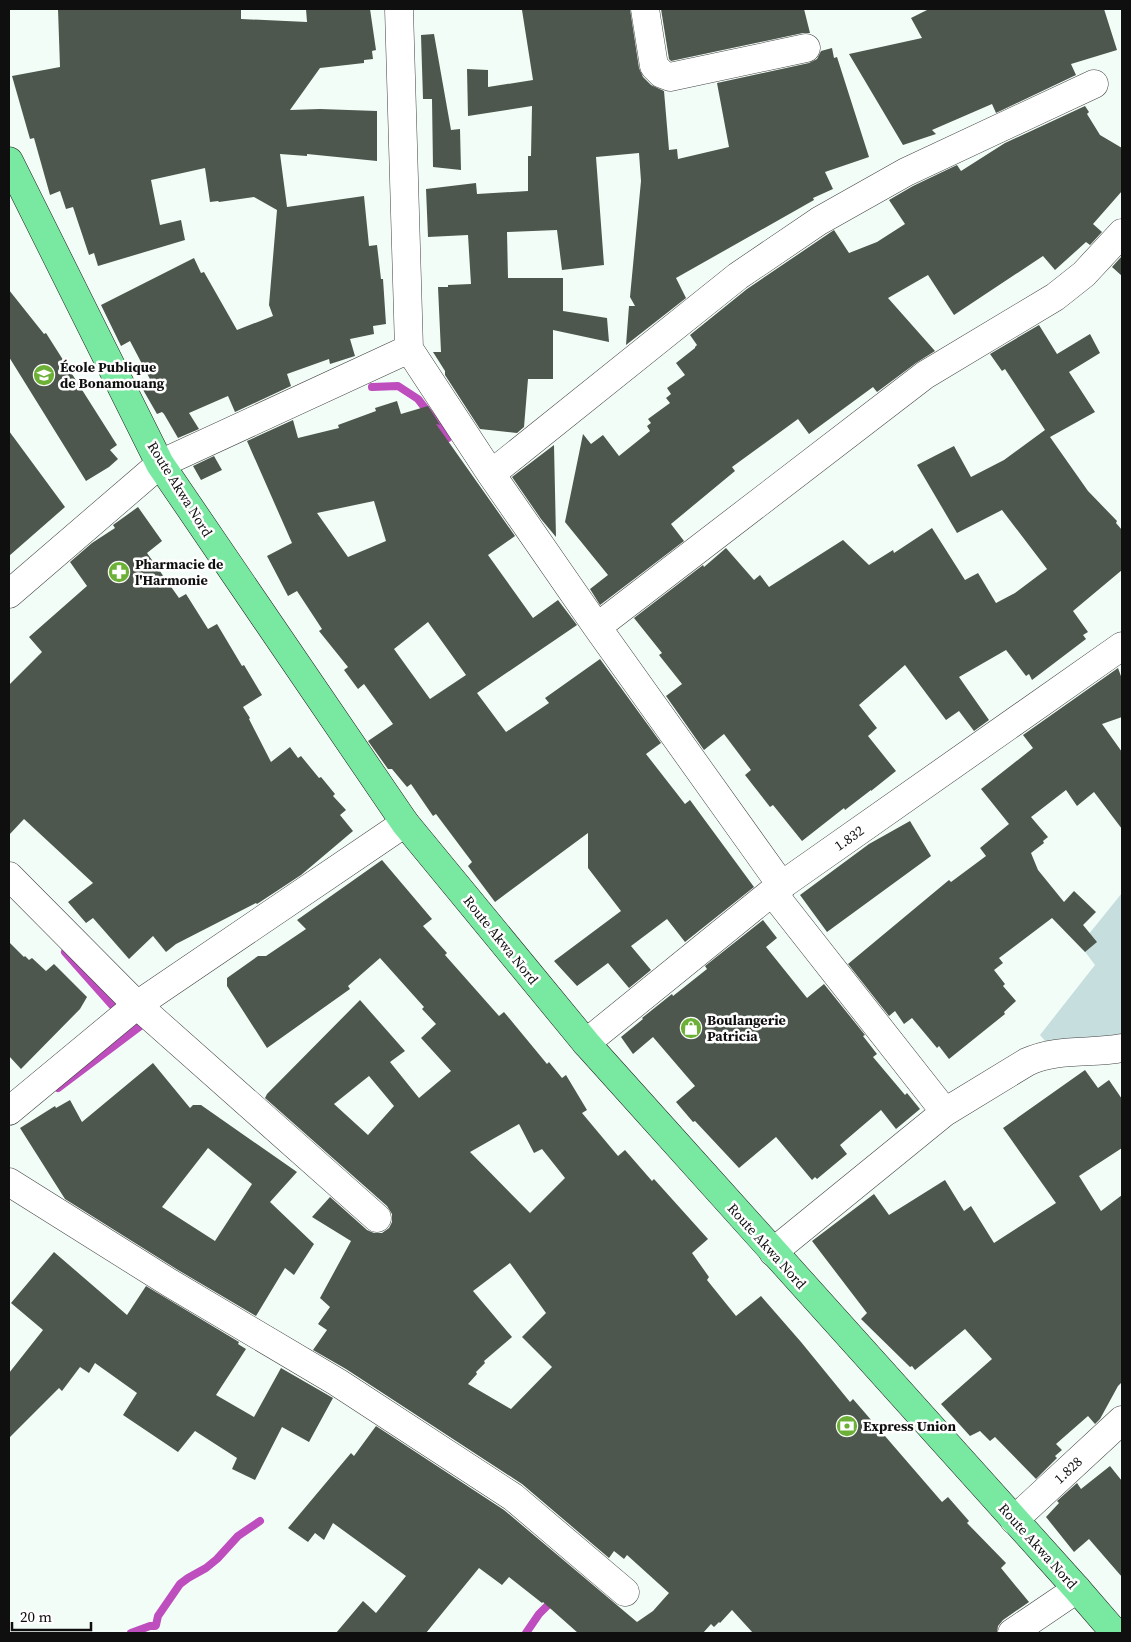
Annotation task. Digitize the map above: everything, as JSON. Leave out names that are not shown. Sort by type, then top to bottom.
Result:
[{"type":"main road","name":"Route Akwa Nord","points":[[9,160],[160,464],[405,823],[586,1043],[1115,1633]]},
{"type":"street","points":[[399,9],[409,349],[491,474],[777,889],[945,1112]]},
{"type":"street","points":[[645,9],[654,66],[662,74],[670,76],[806,48]]},
{"type":"street","points":[[491,474],[738,276],[819,221],[906,172],[1094,84]]},
{"type":"street","points":[[597,627],[925,375],[1055,297],[1084,274],[1122,232]]},
{"type":"street","points":[[9,594],[160,464],[409,349]]},
{"type":"street","name":"1.832","points":[[586,1043],[777,889],[1122,646]]},
{"type":"street","points":[[9,1111],[137,1005],[405,823]]},
{"type":"street","points":[[9,876],[137,1005],[376,1218]]},
{"type":"street","points":[[773,1252],[945,1112],[1027,1062],[1040,1056],[1055,1053],[1105,1052],[1122,1048]]},
{"type":"street","points":[[9,1182],[170,1283],[337,1382],[513,1497],[625,1592]]},
{"type":"street","name":"1.828","points":[[1014,1520],[1122,1420]]},
{"type":"street","points":[[1012,1633],[1077,1589]]},
{"type":"shaded area","points":[[1122,893],[1122,1034],[1047,1043],[1040,1035],[1095,965],[1080,945]]},
{"type":"building","points":[[58,9],[241,9],[241,19],[307,22],[306,9],[370,9],[376,50],[372,51],[373,59],[364,60],[364,63],[320,68],[290,110],[377,111],[377,161],[307,154],[307,156],[280,154],[287,207],[364,196],[369,246],[377,245],[381,279],[383,279],[386,324],[373,326],[374,334],[350,339],[355,356],[330,364],[329,359],[287,374],[291,386],[235,412],[228,396],[189,413],[199,429],[178,438],[164,414],[162,412],[157,414],[142,388],[151,381],[130,341],[121,346],[101,305],[194,258],[201,273],[204,272],[237,330],[273,316],[269,305],[277,210],[254,197],[210,202],[205,168],[151,180],[160,225],[181,220],[185,240],[98,266],[94,253],[89,255],[73,207],[66,209],[60,191],[50,195],[34,138],[30,139],[12,76],[60,67]]},
{"type":"building","points":[[630,9],[639,68],[643,77],[651,85],[664,91],[669,150],[677,149],[678,159],[729,147],[717,83],[809,63],[817,59],[821,51],[832,48],[834,58],[837,57],[869,157],[825,172],[833,189],[813,198],[814,200],[676,278],[686,298],[626,345],[629,306],[635,306],[630,297],[641,181],[639,153],[596,157],[604,265],[562,270],[557,230],[507,232],[508,278],[563,278],[563,311],[607,318],[609,342],[553,330],[553,379],[528,379],[524,427],[517,433],[480,429],[445,375],[445,371],[433,352],[441,352],[438,287],[471,284],[468,235],[428,237],[426,189],[476,183],[477,194],[528,191],[528,156],[531,156],[532,106],[468,116],[467,69],[488,70],[488,87],[533,80],[522,10]]},
{"type":"building","points":[[661,9],[804,9],[810,33],[671,61],[669,59]]},
{"type":"building","points":[[929,9],[1104,9],[1117,50],[1071,64],[1076,75],[996,113],[992,104],[932,130],[936,134],[903,145],[849,54],[922,38],[911,18]]},
{"type":"building","points":[[434,34],[451,130],[460,129],[461,170],[433,167],[432,99],[423,99],[421,35]]},
{"type":"building","points":[[1085,106],[1089,112],[1087,114],[1100,135],[1122,148],[1122,191],[1093,224],[1102,232],[1090,245],[1086,242],[1055,270],[1043,256],[954,315],[928,275],[888,298],[935,351],[877,392],[873,387],[809,434],[798,419],[732,467],[735,471],[671,524],[684,541],[600,605],[590,589],[608,575],[565,522],[583,434],[591,444],[603,435],[619,456],[650,431],[647,426],[651,423],[648,419],[670,403],[666,398],[671,394],[667,388],[685,375],[676,363],[697,345],[690,335],[747,289],[834,230],[849,253],[877,242],[905,224],[889,200],[957,165],[961,171],[1005,143]]},
{"type":"building","points":[[1122,256],[1122,276],[1112,267]]},
{"type":"building","points":[[9,290],[44,334],[46,333],[117,445],[110,450],[118,459],[86,481],[9,357]]},
{"type":"building","points":[[1039,325],[1057,354],[1090,334],[1100,353],[1069,372],[1095,412],[1050,437],[1088,491],[1117,521],[1116,523],[1122,530],[1122,570],[1073,611],[1088,632],[1083,635],[1086,639],[1032,680],[1029,674],[1026,676],[1006,650],[959,677],[989,720],[974,731],[959,711],[946,720],[905,665],[859,705],[877,728],[868,736],[896,771],[802,841],[773,805],[770,807],[745,775],[751,770],[724,734],[704,750],[666,696],[682,684],[659,655],[662,653],[634,618],[703,565],[704,567],[726,548],[754,580],[760,575],[769,587],[843,540],[869,565],[893,550],[894,553],[932,528],[965,580],[978,573],[996,603],[1015,593],[1047,569],[1002,510],[957,533],[917,465],[954,446],[971,477],[1004,460],[1045,430],[1005,369],[1002,371],[990,354]]},
{"type":"building","points":[[397,401],[401,414],[428,406],[440,425],[436,424],[515,536],[488,555],[533,618],[558,600],[577,625],[477,693],[506,732],[549,703],[545,698],[600,659],[661,743],[646,754],[685,804],[690,800],[754,887],[685,942],[667,919],[631,946],[651,970],[629,988],[608,963],[577,986],[554,961],[621,911],[588,868],[588,833],[495,902],[468,866],[472,862],[436,814],[433,816],[411,784],[407,787],[392,769],[388,769],[368,741],[393,724],[364,684],[358,689],[344,670],[348,667],[319,631],[322,629],[297,591],[288,596],[267,556],[292,543],[247,441],[293,420],[298,438],[339,428],[338,425],[376,411],[375,408]],"holes":[[[374,501],[386,541],[348,557],[317,513]],[[428,622],[466,675],[430,699],[394,649]]]},
{"type":"building","points":[[9,431],[65,507],[9,556]]},
{"type":"building","points":[[554,445],[556,537],[512,477]]},
{"type":"building","points":[[214,456],[222,470],[201,480],[193,466]]},
{"type":"building","points":[[138,507],[162,541],[147,553],[179,598],[186,594],[208,629],[217,624],[262,695],[243,707],[271,762],[290,747],[298,758],[301,756],[335,794],[333,796],[346,810],[340,815],[353,831],[301,875],[257,904],[176,944],[166,952],[153,936],[129,959],[93,918],[86,923],[68,902],[93,883],[24,819],[9,835],[9,685],[42,652],[29,637],[87,586],[70,562],[92,543],[115,528],[113,525]]},
{"type":"building","points":[[1118,668],[1122,679],[1122,717],[1102,724],[1122,752],[1122,829],[1094,792],[1077,806],[1066,790],[1031,817],[1048,837],[1043,841],[1044,843],[1031,853],[1038,870],[1064,902],[1074,891],[1096,912],[1083,925],[1097,942],[1085,952],[1052,918],[999,958],[1003,963],[994,970],[1005,984],[1003,986],[1016,1001],[1004,1012],[1005,1014],[949,1059],[939,1046],[937,1048],[912,1018],[904,1024],[895,1011],[889,1016],[848,964],[949,880],[951,882],[986,856],[980,848],[1009,824],[981,789],[1033,748],[1023,735]]},
{"type":"building","points":[[910,821],[931,856],[827,932],[800,895],[869,844]]},
{"type":"building","points":[[382,860],[432,919],[423,926],[447,953],[445,955],[499,1016],[504,1012],[547,1064],[549,1062],[562,1078],[566,1075],[587,1110],[582,1113],[618,1156],[625,1150],[708,1239],[692,1253],[709,1277],[707,1280],[736,1316],[761,1296],[850,1402],[853,1399],[942,1502],[948,1497],[969,1521],[967,1523],[1006,1563],[1001,1568],[1029,1602],[1003,1620],[998,1626],[997,1633],[753,1633],[732,1610],[720,1623],[714,1627],[711,1624],[703,1633],[578,1633],[543,1602],[509,1577],[502,1585],[479,1568],[426,1633],[336,1633],[363,1601],[376,1613],[406,1576],[333,1523],[324,1540],[315,1533],[308,1542],[288,1528],[351,1453],[354,1456],[376,1426],[504,1510],[637,1622],[653,1611],[669,1593],[627,1555],[624,1559],[614,1551],[609,1558],[522,1484],[346,1369],[313,1350],[327,1330],[318,1324],[330,1307],[320,1298],[351,1241],[312,1217],[330,1197],[367,1230],[374,1233],[382,1233],[389,1228],[392,1222],[392,1214],[387,1206],[265,1098],[360,1000],[405,1051],[390,1062],[419,1098],[451,1071],[421,1038],[436,1024],[422,1009],[424,1007],[380,958],[348,986],[350,989],[267,1048],[227,986],[227,978],[258,956],[266,956],[306,929],[297,920]],"holes":[[[369,1076],[394,1106],[368,1135],[334,1104]],[[519,1124],[534,1153],[542,1149],[565,1178],[530,1213],[470,1152]],[[510,1263],[546,1313],[522,1337],[552,1367],[511,1409],[468,1384],[485,1363],[484,1361],[512,1337],[473,1291]]]},
{"type":"building","points":[[763,920],[777,938],[766,947],[807,998],[824,984],[865,1035],[863,1036],[877,1054],[873,1057],[905,1095],[907,1093],[920,1109],[896,1129],[881,1110],[840,1145],[847,1154],[817,1179],[815,1177],[812,1180],[776,1137],[739,1168],[695,1121],[693,1122],[676,1102],[695,1086],[653,1037],[633,1054],[621,1037],[672,994],[673,996],[707,969],[705,966]]},
{"type":"building","points":[[9,942],[24,957],[29,960],[32,958],[46,971],[54,964],[87,997],[80,1009],[21,1069],[9,1056]]},
{"type":"building","points":[[153,1063],[190,1108],[193,1105],[201,1105],[297,1172],[270,1202],[314,1244],[294,1275],[285,1268],[256,1316],[178,1270],[65,1199],[20,1128],[55,1106],[56,1108],[70,1100],[82,1122]],"holes":[[[208,1148],[252,1184],[215,1241],[162,1207]]]},
{"type":"building","points":[[1085,1070],[1098,1088],[1109,1080],[1122,1099],[1122,1148],[1079,1176],[1101,1211],[1122,1195],[1122,1382],[1100,1419],[1095,1424],[1088,1416],[1056,1444],[1062,1450],[1055,1456],[1057,1458],[1036,1479],[995,1437],[990,1441],[980,1431],[970,1436],[941,1404],[992,1359],[965,1329],[915,1370],[861,1319],[867,1313],[812,1241],[874,1194],[889,1215],[945,1180],[964,1211],[971,1206],[994,1243],[1056,1203],[1003,1128]]},
{"type":"building","points":[[54,1252],[127,1315],[146,1286],[239,1342],[238,1344],[246,1349],[216,1395],[254,1417],[281,1368],[333,1398],[309,1442],[282,1427],[255,1480],[232,1469],[237,1458],[195,1431],[178,1452],[123,1415],[137,1393],[95,1363],[89,1373],[80,1367],[62,1391],[59,1388],[9,1438],[9,1373],[43,1330],[11,1303]]},
{"type":"building","points":[[1110,1466],[1122,1481],[1122,1577],[1089,1539],[1074,1552],[1046,1517],[1059,1503],[1057,1501],[1077,1483],[1081,1489]]},
{"type":"waterway","points":[[372,387],[398,386],[418,399],[448,438]]},
{"type":"waterway","points":[[65,952],[112,1005]]},
{"type":"waterway","points":[[58,1088],[147,1021]]},
{"type":"waterway","points":[[156,1625],[158,1616],[180,1584],[206,1568],[238,1536],[260,1521]]},
{"type":"waterway","points":[[526,1633],[539,1614],[553,1600]]},
{"type":"waterway","points":[[131,1633],[155,1626]]},
{"type":"place","name":"École Publique de Bonamouang","points":[[44,375]]},
{"type":"place","name":"Pharmacie de l'Harmonie","points":[[119,572]]},
{"type":"place","name":"Boulangerie Patricia","points":[[691,1028]]},
{"type":"place","name":"Express Union","points":[[847,1426]]}]
